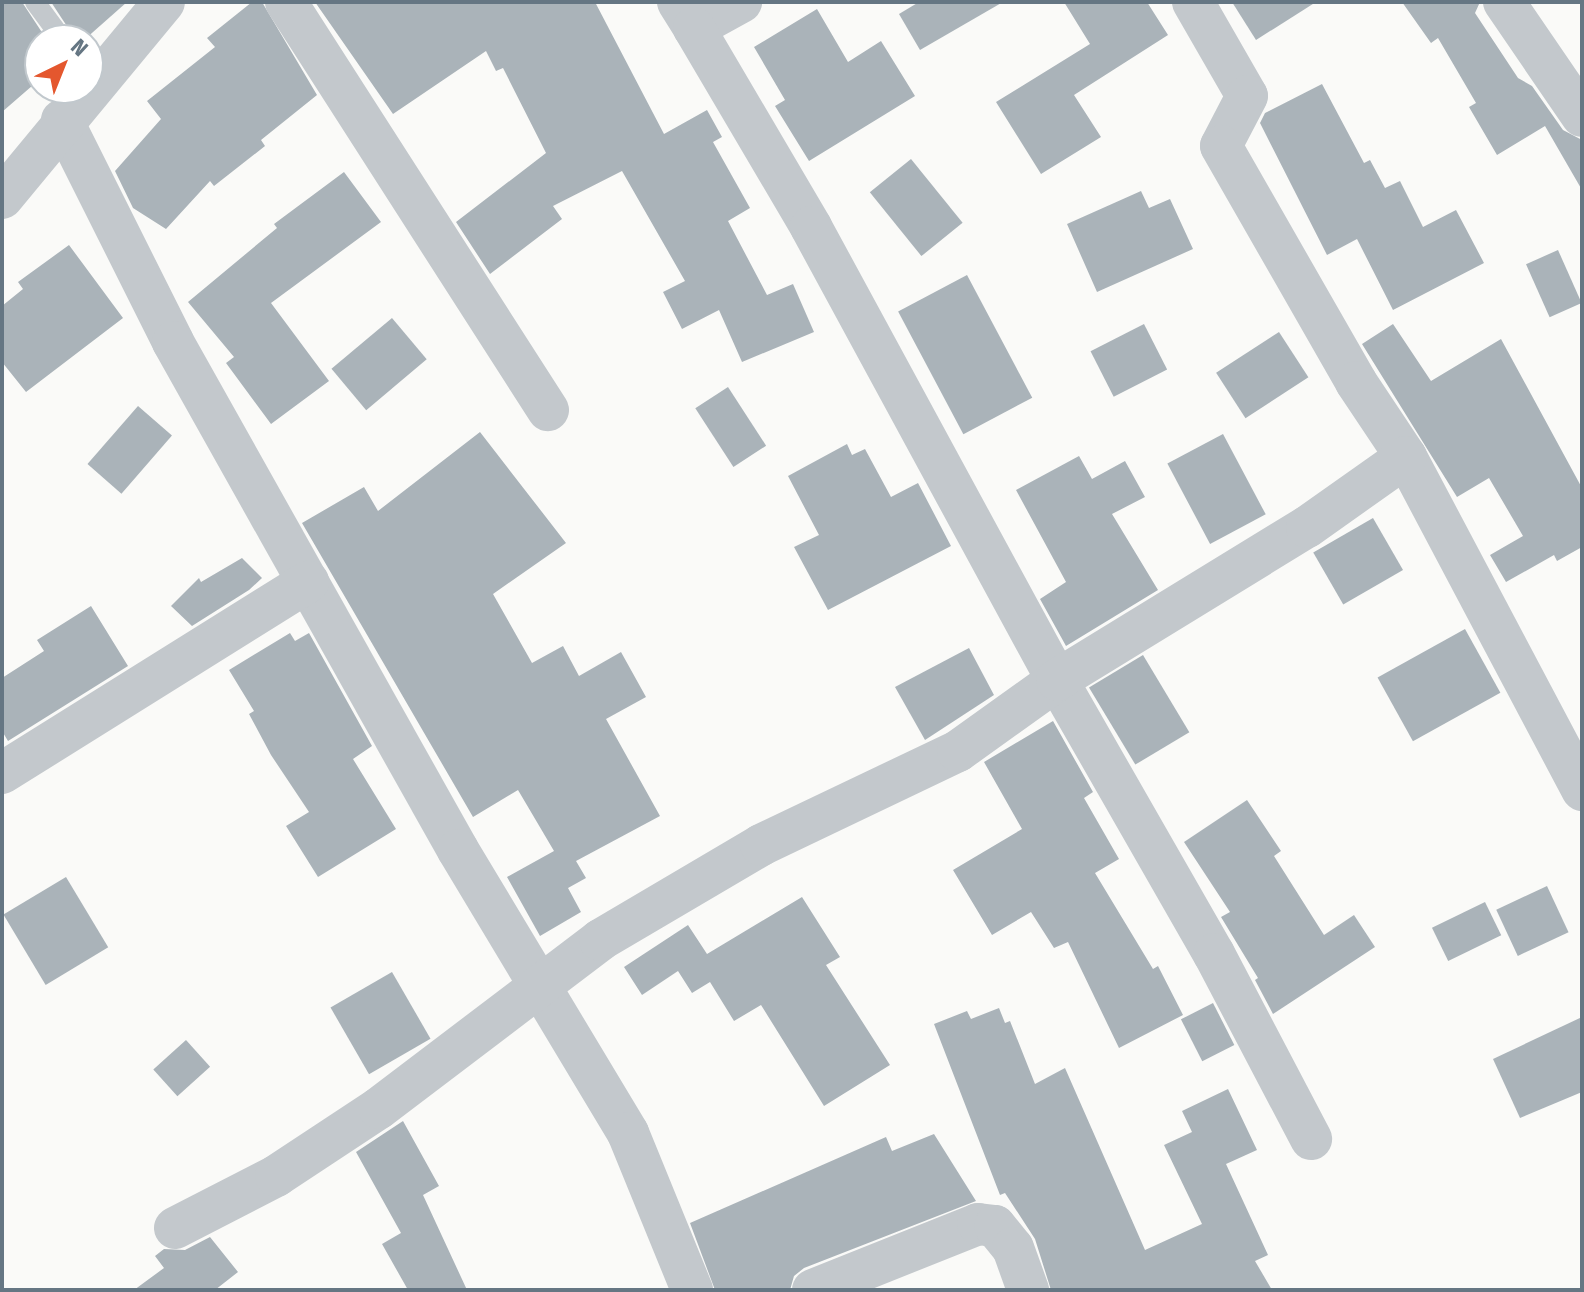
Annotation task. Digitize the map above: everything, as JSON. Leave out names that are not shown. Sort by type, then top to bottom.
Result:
[{"type":"street","points":[[104,65],[164,2]]},
{"type":"street","points":[[286,2],[548,410]]},
{"type":"street","points":[[741,2],[686,15],[811,227],[1057,680],[1214,954],[1311,1139]]},
{"type":"street","points":[[1193,2],[1247,96],[1221,146],[1356,382],[1406,457],[1582,790]]},
{"type":"street","points":[[1504,2],[1582,116]]},
{"type":"street","points":[[2,198],[73,104]]},
{"type":"street","points":[[62,120],[173,342],[458,850],[542,985],[628,1133],[692,1290]]},
{"type":"street","points":[[175,1228],[276,1176],[328,1142],[600,940],[761,845],[958,751],[1057,680],[1307,527],[1406,457]]},
{"type":"street","points":[[4,769],[308,582]]},
{"type":"street","points":[[813,1290],[978,1224],[995,1226],[1013,1248],[1028,1290]]},
{"type":"lane","points":[[35,2],[51,24]]},
{"type":"building","points":[[2,2],[22,2],[36,24],[24,24],[24,93],[2,112]]},
{"type":"building","points":[[51,2],[127,2],[102,24],[65,24]]},
{"type":"building","points":[[252,2],[262,2],[317,95],[261,140],[265,146],[214,186],[210,181],[166,229],[133,208],[115,171],[161,119],[147,101],[215,47],[207,38]]},
{"type":"building","points":[[315,2],[595,2],[664,134],[707,110],[722,137],[713,142],[750,208],[728,221],[767,295],[793,284],[814,332],[742,362],[719,310],[682,329],[663,292],[685,281],[622,171],[553,206],[562,219],[490,274],[456,222],[546,153],[503,68],[496,71],[486,51],[393,114]]},
{"type":"building","points":[[919,2],[1003,2],[920,50],[899,14]]},
{"type":"building","points":[[1064,2],[1147,2],[1168,35],[1074,95],[1101,137],[1041,174],[996,102],[1090,44]]},
{"type":"building","points":[[1232,2],[1316,2],[1256,40]]},
{"type":"building","points":[[1402,2],[1480,2],[1475,13],[1518,78],[1532,86],[1563,130],[1582,140],[1582,190],[1545,126],[1497,155],[1469,107],[1476,103],[1438,38],[1431,43]]},
{"type":"building","points":[[817,9],[848,62],[881,41],[915,96],[809,161],[775,106],[785,100],[754,47]]},
{"type":"building","points":[[1322,84],[1364,163],[1370,160],[1385,188],[1400,181],[1423,227],[1456,210],[1484,263],[1393,310],[1357,239],[1327,255],[1260,123],[1265,113]]},
{"type":"building","points":[[911,159],[963,223],[921,256],[870,192]]},
{"type":"building","points":[[344,172],[381,222],[271,303],[329,381],[271,424],[226,363],[234,357],[188,302],[277,228],[274,224]]},
{"type":"building","points":[[1141,191],[1149,208],[1170,199],[1193,249],[1097,292],[1067,224]]},
{"type":"building","points":[[69,245],[123,318],[26,392],[2,362],[2,306],[23,289],[18,282]]},
{"type":"building","points":[[1558,250],[1582,303],[1550,317],[1526,264]]},
{"type":"building","points":[[967,275],[1032,398],[963,434],[898,312]]},
{"type":"building","points":[[392,318],[427,359],[366,410],[331,369]]},
{"type":"building","points":[[1144,324],[1167,369],[1114,397],[1091,351]]},
{"type":"building","points":[[1393,324],[1431,381],[1501,339],[1582,488],[1582,547],[1557,561],[1554,555],[1506,582],[1490,555],[1523,536],[1489,478],[1457,497],[1362,344]]},
{"type":"building","points":[[1279,332],[1308,377],[1246,418],[1216,373]]},
{"type":"building","points":[[728,387],[766,446],[733,467],[695,408]]},
{"type":"building","points":[[138,406],[172,436],[121,494],[87,464]]},
{"type":"building","points":[[480,432],[566,543],[493,594],[532,663],[563,646],[579,676],[621,652],[646,697],[606,719],[660,816],[576,861],[586,878],[568,888],[581,912],[540,936],[507,877],[554,851],[518,790],[473,817],[302,523],[364,487],[378,511]]},
{"type":"building","points":[[1223,434],[1266,514],[1210,544],[1167,464]]},
{"type":"building","points":[[847,444],[852,455],[865,449],[891,497],[918,483],[951,546],[828,610],[794,547],[819,535],[788,476]]},
{"type":"building","points":[[1079,456],[1092,479],[1125,461],[1145,497],[1112,514],[1158,590],[1066,646],[1040,599],[1066,582],[1016,490]]},
{"type":"building","points":[[1373,518],[1403,570],[1343,604],[1313,552]]},
{"type":"building","points":[[242,558],[262,578],[249,590],[192,626],[171,606],[199,578],[201,582]]},
{"type":"building","points":[[91,606],[128,666],[8,741],[2,731],[2,678],[44,651],[37,640]]},
{"type":"building","points":[[1465,629],[1500,693],[1413,741],[1378,677]]},
{"type":"building","points":[[290,633],[295,641],[309,633],[372,746],[353,759],[396,829],[318,877],[286,826],[309,812],[271,755],[249,714],[254,711],[229,670]]},
{"type":"building","points":[[969,648],[994,695],[925,740],[895,687]]},
{"type":"building","points":[[1143,655],[1189,732],[1135,765],[1089,687]]},
{"type":"building","points":[[1053,721],[1093,792],[1084,798],[1119,859],[1095,873],[1153,969],[1158,966],[1183,1015],[1119,1048],[1068,942],[1054,948],[1031,912],[992,935],[953,870],[1022,829],[984,762]]},
{"type":"building","points":[[1247,800],[1281,851],[1274,856],[1324,935],[1354,915],[1375,947],[1273,1014],[1255,980],[1258,978],[1221,917],[1230,912],[1184,842]]},
{"type":"building","points":[[66,877],[108,947],[46,985],[3,915]]},
{"type":"building","points":[[1547,886],[1569,932],[1518,956],[1496,910]]},
{"type":"building","points":[[802,897],[840,957],[826,965],[890,1065],[824,1106],[761,1005],[734,1021],[710,982],[692,993],[678,971],[642,995],[624,967],[688,925],[707,954]]},
{"type":"building","points":[[1485,902],[1501,935],[1448,961],[1432,928]]},
{"type":"building","points":[[392,972],[430,1039],[369,1074],[331,1008]]},
{"type":"building","points":[[1213,1003],[1234,1045],[1202,1061],[1181,1019]]},
{"type":"building","points":[[999,1008],[1005,1023],[1010,1021],[1035,1084],[1065,1068],[1145,1250],[1202,1224],[1164,1145],[1192,1132],[1182,1111],[1228,1089],[1257,1150],[1226,1164],[1268,1255],[1255,1261],[1272,1290],[1051,1290],[1035,1239],[1005,1193],[1000,1195],[934,1024],[967,1011],[971,1019]]},
{"type":"building","points":[[1582,1017],[1582,1092],[1520,1118],[1493,1059]]},
{"type":"building","points":[[186,1040],[210,1067],[177,1096],[153,1069]]},
{"type":"building","points":[[403,1121],[439,1186],[423,1195],[467,1290],[408,1290],[382,1244],[401,1233],[356,1152]]},
{"type":"building","points":[[934,1134],[976,1201],[804,1268],[794,1276],[790,1290],[715,1290],[690,1223],[886,1137],[892,1151]]},
{"type":"building","points":[[210,1237],[238,1272],[215,1290],[134,1290],[164,1268],[155,1256],[164,1249],[185,1250]]}]
